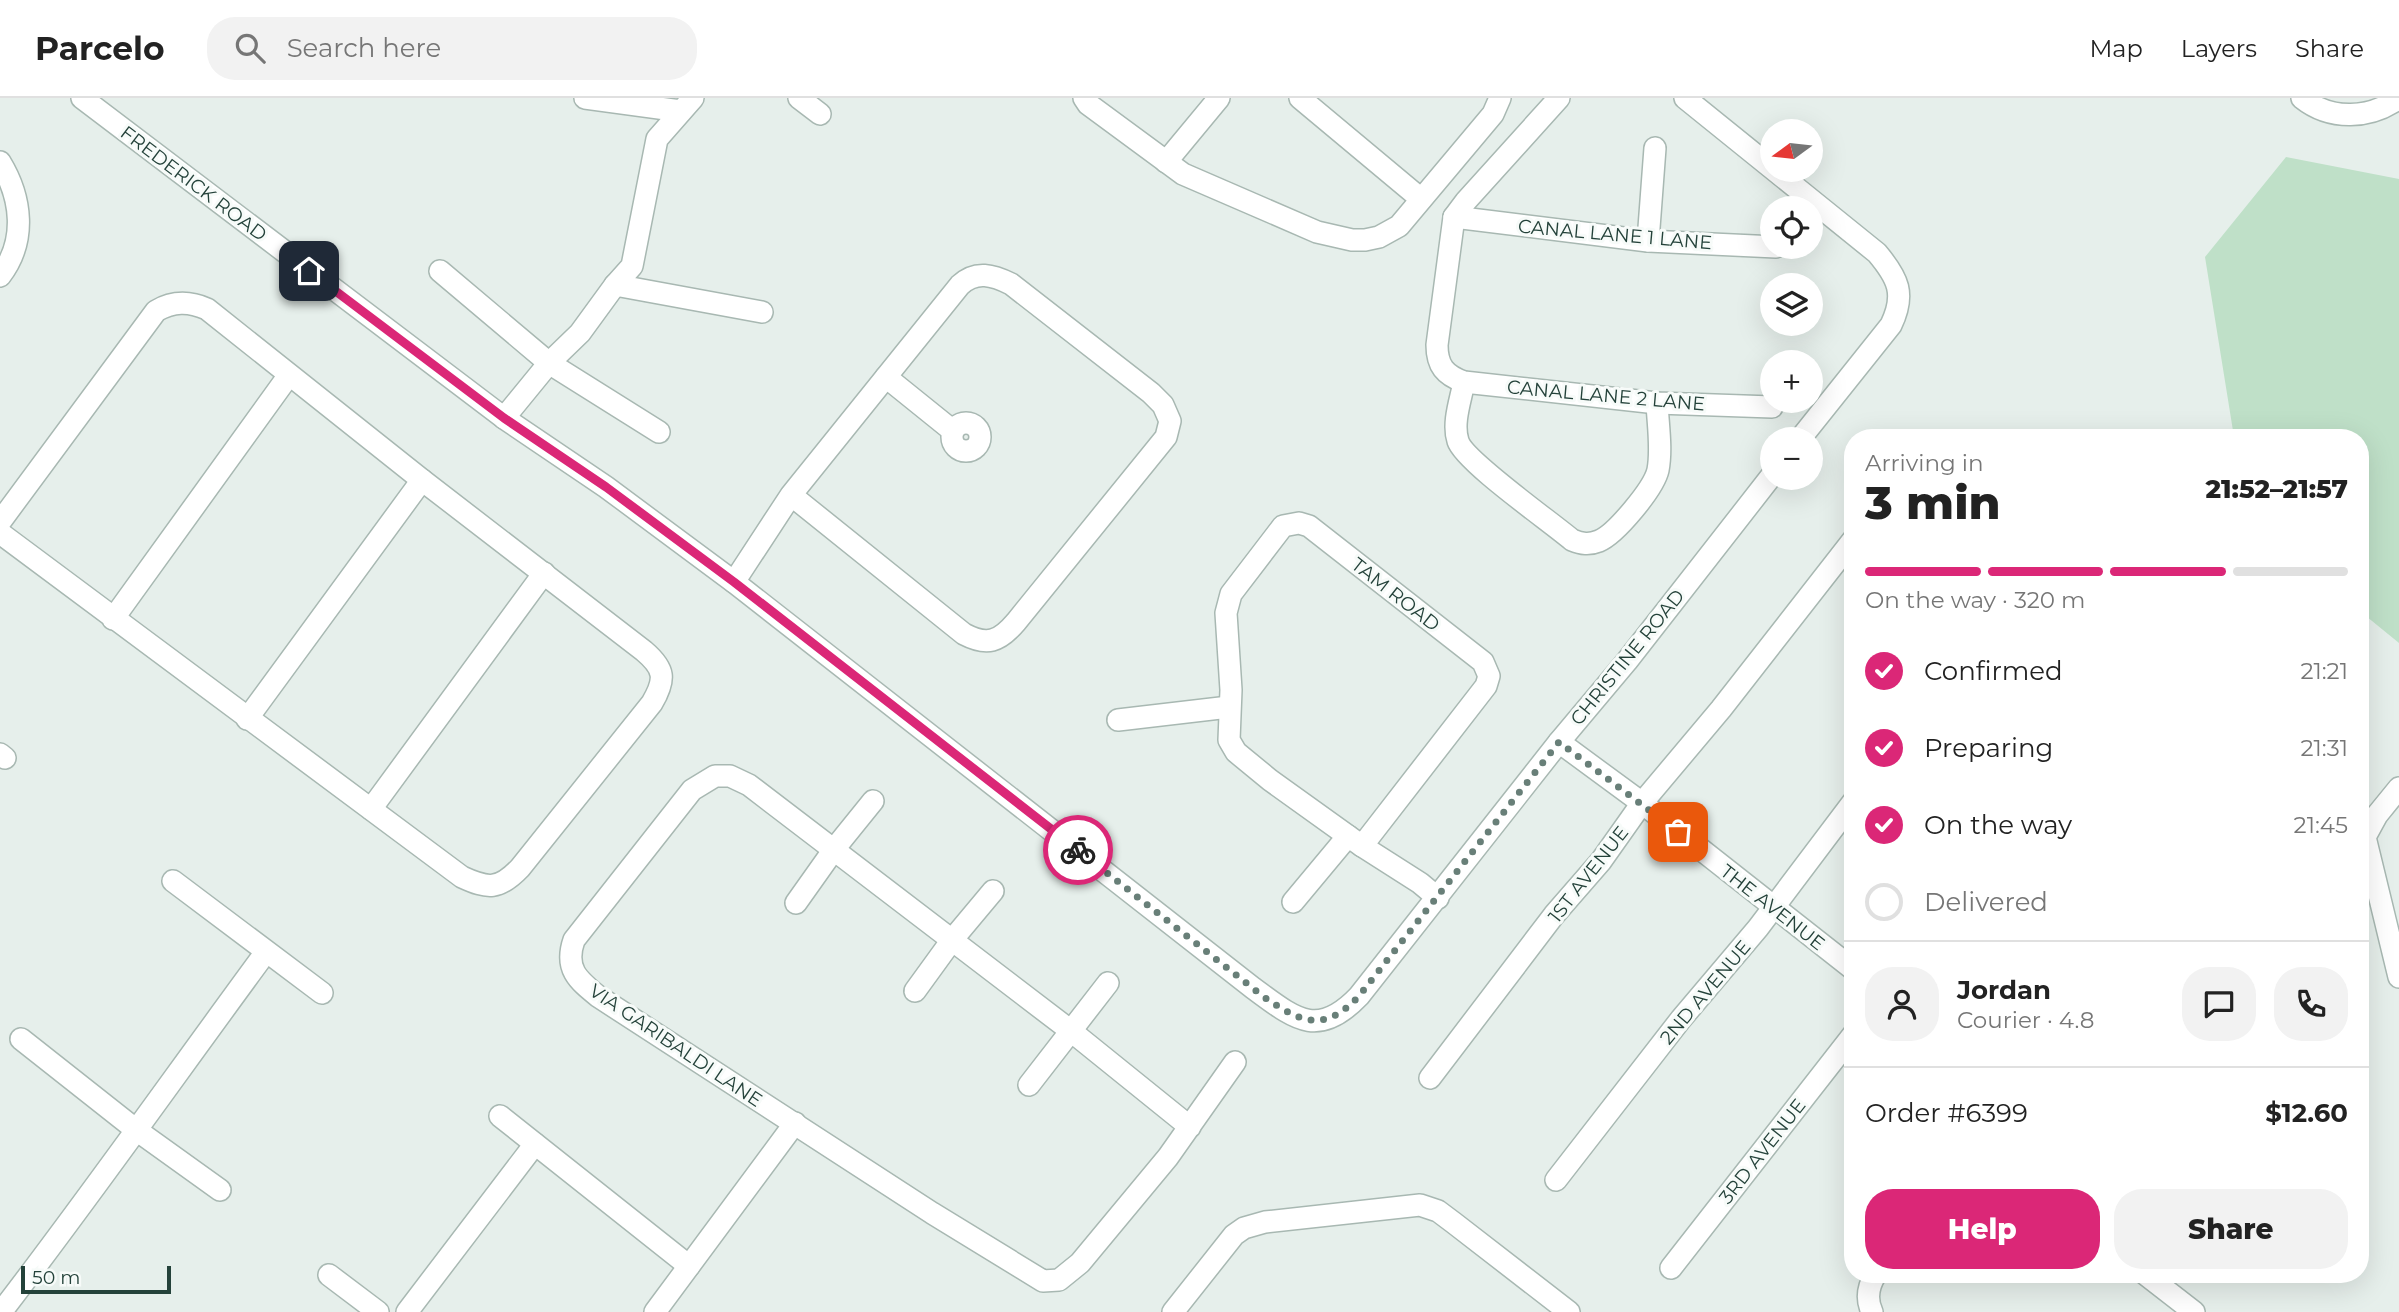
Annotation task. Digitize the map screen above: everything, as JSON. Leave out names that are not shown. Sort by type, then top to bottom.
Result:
[{"type":"street","name":"FREDERICK ROAD","points":[[82,98],[504,418],[606,487],[734,582],[1253,988],[1291,1015],[1313,1021]]},
{"type":"street","points":[[585,98],[687,104]]},
{"type":"street","points":[[799,98],[820,114]]},
{"type":"street","points":[[1084,98],[1088,104],[1166,162],[1201,183],[1317,232],[1352,240],[1379,237],[1399,226],[1493,114],[1500,98]]},
{"type":"street","points":[[1166,162],[1219,98]]},
{"type":"street","points":[[1300,98],[1323,105],[1421,199]]},
{"type":"street","points":[[1454,218],[1465,201],[1559,98]]},
{"type":"street","points":[[1685,98],[1877,253],[1896,278],[1900,299],[1891,325],[1810,427]]},
{"type":"street","points":[[2302,98],[2328,112],[2364,115],[2399,98]]},
{"type":"street","points":[[504,418],[549,363],[580,333],[632,266],[657,139],[687,104]]},
{"type":"street","points":[[1648,241],[1655,148]]},
{"type":"street","points":[[0,162],[12,185],[19,225],[13,256],[0,276]]},
{"type":"street","name":"CANAL LANE 1 LANE","points":[[1454,218],[1648,241],[1760,246]]},
{"type":"street","name":"CANAL LANE 2 LANE","points":[[1454,218],[1437,345],[1437,356],[1443,370],[1450,376],[1464,382],[1657,403],[1760,407]]},
{"type":"street","points":[[440,271],[549,363],[659,432]]},
{"type":"street","points":[[734,582],[791,495],[960,285],[975,276],[986,274],[1011,284],[1151,393],[1168,414],[1169,429],[1166,438],[1011,628],[998,639],[989,641],[974,640],[964,634],[791,495]]},
{"type":"street","points":[[615,285],[762,312]]},
{"type":"street","points":[[0,522],[156,311],[183,303],[207,309],[657,662],[661,671],[661,682],[652,703],[520,868],[508,880],[488,887],[462,877],[0,533]]},
{"type":"street","points":[[113,619],[289,375]]},
{"type":"street","points":[[886,377],[953,431]]},
{"type":"street","points":[[1464,382],[1456,429],[1460,446],[1476,464],[1572,540],[1581,544],[1590,544],[1607,537],[1653,483],[1659,457],[1657,403]]},
{"type":"street","points":[[247,719],[422,480]]},
{"type":"street","name":"CHRISTINE ROAD","points":[[1313,1021],[1326,1020],[1346,1009],[1438,898],[1559,742],[1628,662],[1761,490]]},
{"type":"street","name":"TAM ROAD","points":[[1293,902],[1355,841],[1486,686],[1489,676],[1483,662],[1309,526],[1287,523],[1231,594],[1226,613],[1231,690],[1229,740],[1236,752],[1279,787],[1355,841],[1420,883],[1438,898]]},
{"type":"street","name":"1ST AVENUE","points":[[1430,1078],[1554,915],[1601,861],[1642,803],[1721,709],[1844,552]]},
{"type":"street","points":[[371,809],[544,573]]},
{"type":"street","points":[[1118,720],[1229,707]]},
{"type":"street","name":"THE AVENUE","points":[[1559,742],[1642,803],[1844,962]]},
{"type":"street","name":"VIA GARIBALDI LANE","points":[[1189,1127],[1071,1031],[835,848],[739,779],[730,776],[709,779],[692,790],[628,870],[575,940],[570,951],[572,968],[577,976],[599,997],[1033,1276],[1049,1281],[1059,1280],[1080,1263],[1189,1127],[1235,1062]]},
{"type":"street","points":[[2369,830],[2399,788]]},
{"type":"street","points":[[796,903],[835,848],[873,802]]},
{"type":"street","name":"2ND AVENUE","points":[[1556,1180],[1681,1019],[1773,908],[1844,814]]},
{"type":"street","points":[[2369,853],[2399,977]]},
{"type":"street","points":[[173,881],[322,993]]},
{"type":"street","points":[[915,991],[951,940],[993,891]]},
{"type":"street","points":[[5,1308],[266,952]]},
{"type":"street","points":[[1029,1085],[1108,983]]},
{"type":"street","points":[[21,1040],[135,1129],[220,1190]]},
{"type":"street","name":"3RD AVENUE","points":[[1671,1268],[1844,1047]]},
{"type":"street","points":[[500,1116],[688,1266]]},
{"type":"street","points":[[655,1312],[795,1123]]},
{"type":"street","points":[[407,1312],[536,1144]]},
{"type":"street","points":[[1173,1312],[1222,1250],[1244,1228],[1265,1222],[1420,1205],[1438,1211],[1569,1312]]},
{"type":"street","points":[[329,1275],[378,1312]]},
{"type":"street","points":[[1871,1283],[1868,1297],[1872,1312]]},
{"type":"street","points":[[2157,1283],[2194,1312]]},
{"type":"green space","points":[[2286,157],[2399,179],[2399,643],[2369,619],[2369,429],[2233,429],[2205,257]]},
{"type":"way so far","points":[[1078,850],[1264,997],[1291,1015],[1313,1021],[1326,1020],[1339,1014],[1359,996],[1559,742],[1678,832]]},
{"type":"route","points":[[309,271],[504,418],[606,487],[734,582],[1078,850]]}]
